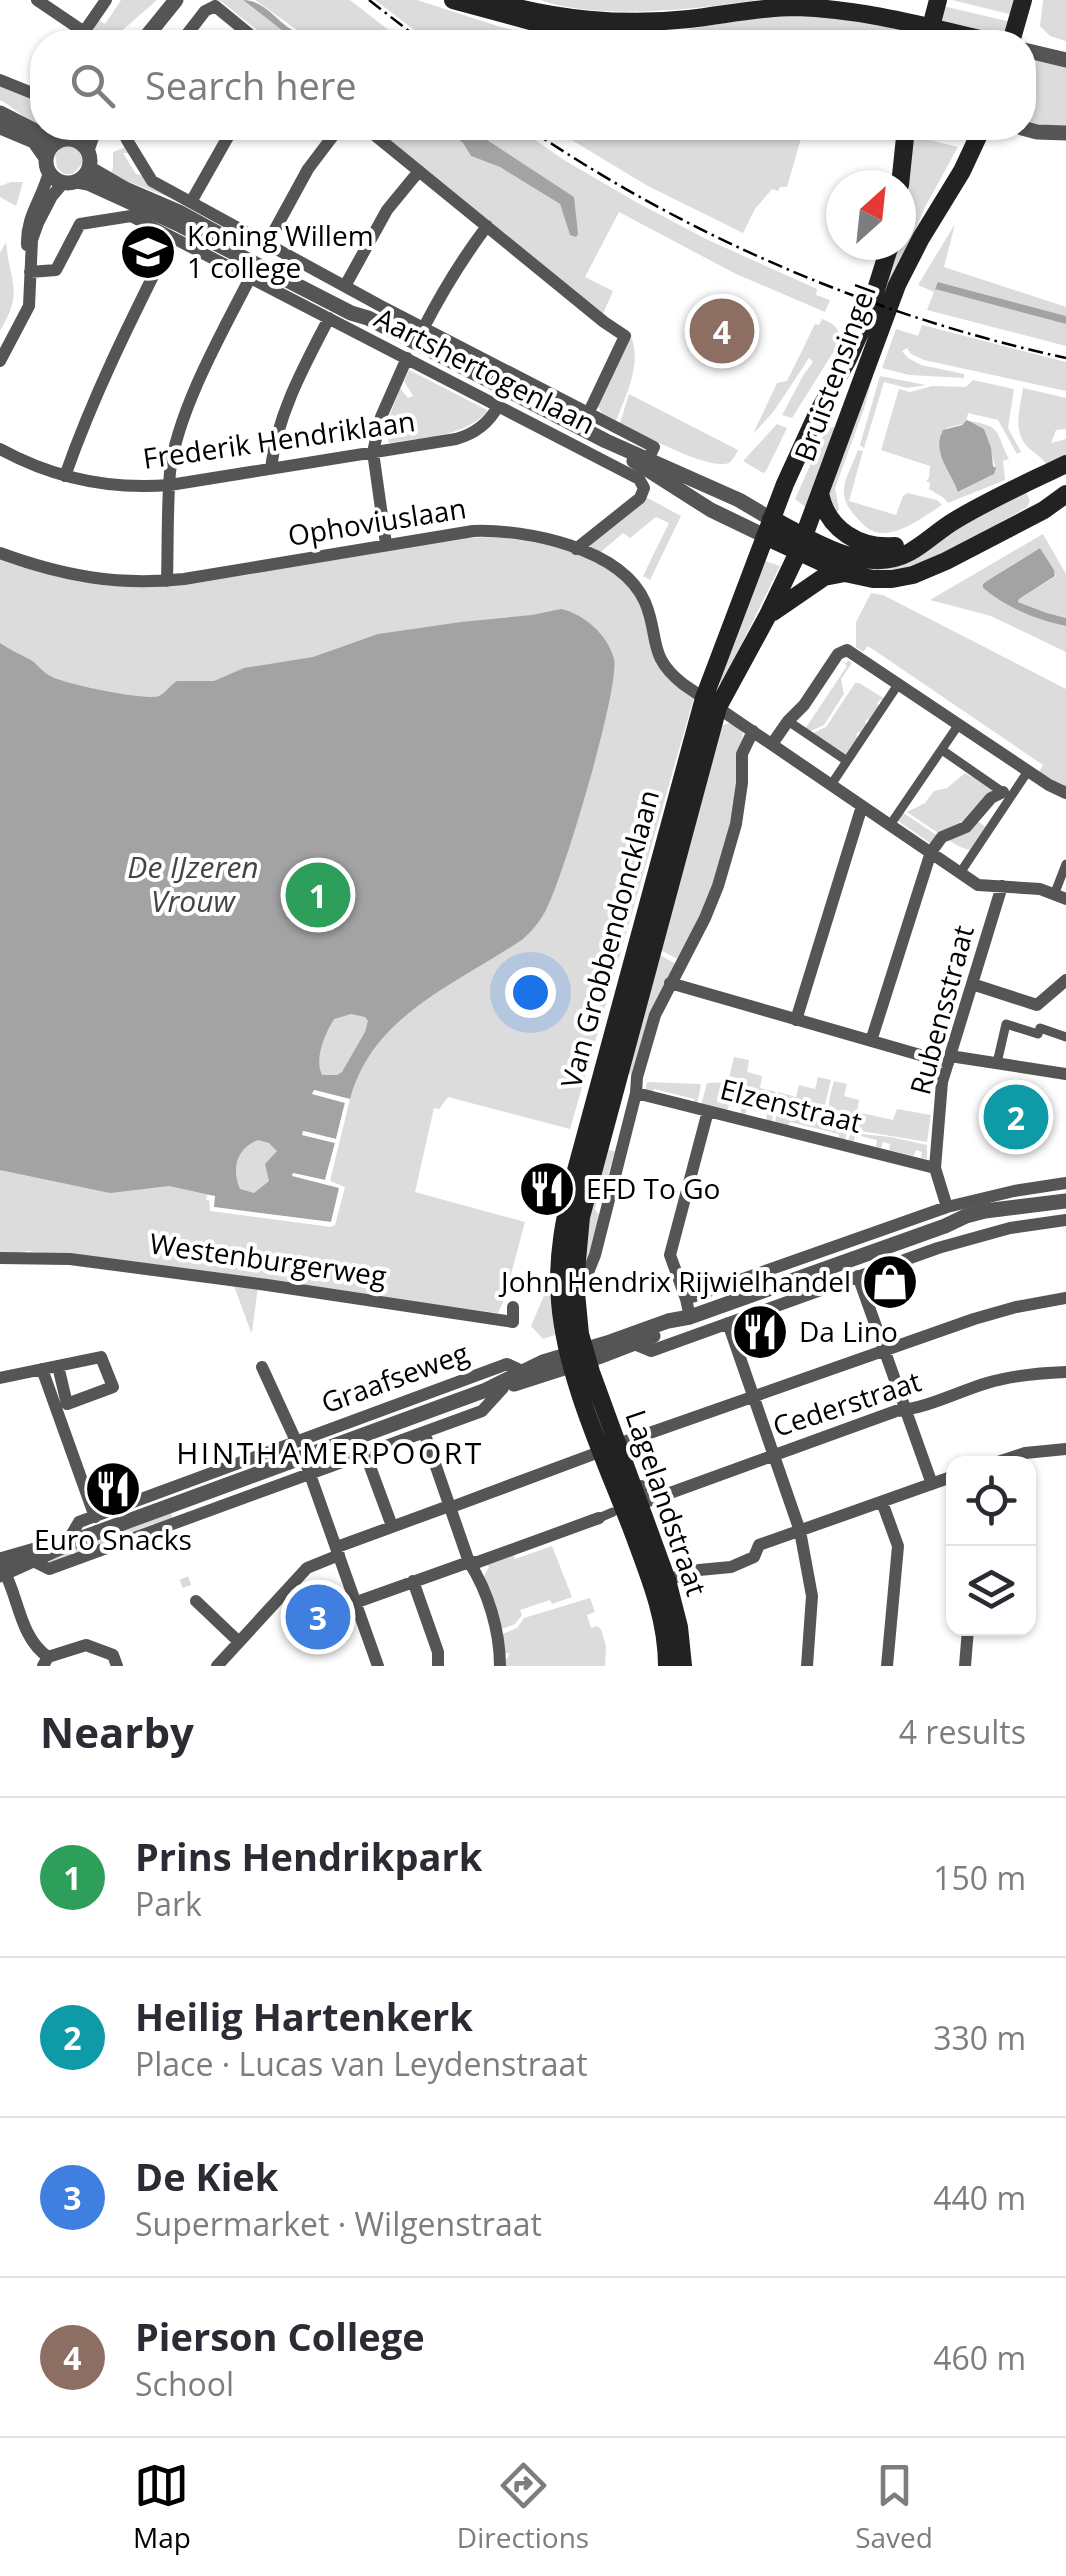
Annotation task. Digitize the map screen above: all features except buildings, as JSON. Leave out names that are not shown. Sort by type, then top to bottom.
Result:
[{"type":"main road","points":[[453,0],[495,14],[576,30]]},
{"type":"main road","points":[[490,0],[540,12],[638,21],[684,20],[793,7],[857,12],[913,30]]},
{"type":"main road","points":[[930,30],[938,0]]},
{"type":"main road","points":[[1014,30],[1023,0]]},
{"type":"main road","points":[[902,170],[905,140]]},
{"type":"main road","name":"Bruistensingel","points":[[801,544],[897,285],[976,140]]},
{"type":"main road","name":"Bruistensingel","points":[[768,528],[817,414],[868,315],[885,260]]},
{"type":"main road","points":[[801,544],[867,559],[904,555],[959,518],[1066,464]]},
{"type":"main road","points":[[820,493],[832,522],[856,542],[889,547],[925,541]]},
{"type":"main road","points":[[768,528],[845,572],[882,580],[925,571],[1044,510],[1066,494]]},
{"type":"main road","name":"Van Grobbendoncklaan","points":[[578,1357],[560,1302],[561,1241],[566,1213],[711,703],[768,528]]},
{"type":"main road","name":"Van Grobbendoncklaan","points":[[578,1357],[575,1282],[582,1217],[711,703],[768,615],[801,544]]},
{"type":"main road","points":[[768,615],[824,578],[845,572]]},
{"type":"main road","name":"Lagelandstraat","points":[[578,1357],[602,1451],[653,1586],[663,1621],[667,1666]]},
{"type":"main road","name":"Lagelandstraat","points":[[578,1357],[667,1580],[680,1627],[683,1666]]},
{"type":"street","points":[[37,0],[72,30]]},
{"type":"street","points":[[85,30],[106,0]]},
{"type":"street","points":[[152,30],[176,0]]},
{"type":"street","points":[[190,30],[214,6],[244,30]]},
{"type":"street","points":[[1036,53],[1066,60]]},
{"type":"street","points":[[0,80],[30,92]]},
{"type":"street","points":[[0,112],[30,128]]},
{"type":"street","points":[[0,128],[34,142],[47,165],[70,182]]},
{"type":"street","points":[[1036,132],[1066,133]]},
{"type":"street","points":[[30,272],[26,229],[46,182],[50,148],[64,140]]},
{"type":"street","points":[[76,140],[87,150]]},
{"type":"street","points":[[0,361],[28,306],[32,240],[38,224],[52,196],[89,168],[87,150],[91,140]]},
{"type":"street","name":"Aartshertogenlaan","points":[[130,140],[152,181],[423,329],[654,447],[648,458]]},
{"type":"street","points":[[191,202],[226,140]]},
{"type":"street","points":[[267,244],[308,170],[330,140]]},
{"type":"street","points":[[381,140],[626,336],[588,414]]},
{"type":"street","name":"Aartshertogenlaan","points":[[89,168],[354,306],[368,318]]},
{"type":"street","points":[[345,286],[387,210],[419,171]]},
{"type":"street","name":"Aartshertogenlaan","points":[[70,182],[88,184],[180,225],[350,313],[368,318],[606,442],[711,510],[768,528]]},
{"type":"street","name":"Aartshertogenlaan","points":[[30,272],[56,270],[80,224],[130,216],[640,478],[644,488],[640,498],[576,548]]},
{"type":"street","points":[[423,329],[454,272],[487,226]]},
{"type":"street","points":[[232,241],[250,235]]},
{"type":"street","points":[[65,476],[98,389],[172,238]]},
{"type":"street","points":[[167,581],[174,450],[200,382],[250,278]]},
{"type":"street","points":[[271,468],[288,403],[329,318]]},
{"type":"street","points":[[386,544],[372,452],[381,416],[407,358]]},
{"type":"street","name":"Frederik Hendriklaan","points":[[0,449],[65,476],[126,487],[170,485],[468,436],[493,416],[498,406]]},
{"type":"street","name":"Aartshertogenlaan","points":[[606,442],[739,500],[768,528]]},
{"type":"street","name":"Ophoviuslaan","points":[[0,553],[75,576],[120,582],[167,581],[494,530],[539,536],[576,548],[634,584],[650,617],[658,656],[673,677],[978,885],[1040,889],[1060,897]]},
{"type":"street","points":[[772,744],[838,654],[847,650],[1066,794]]},
{"type":"street","points":[[831,784],[899,684]]},
{"type":"street","points":[[788,721],[847,762]]},
{"type":"street","points":[[890,825],[960,724]]},
{"type":"street","points":[[575,1282],[589,1270],[595,1255],[655,1015],[718,886],[736,824],[742,754],[753,731]]},
{"type":"street","points":[[942,750],[1007,795]]},
{"type":"street","points":[[960,873],[1007,795],[1028,771]]},
{"type":"street","points":[[871,1041],[931,852],[942,837],[966,827],[990,798],[1007,795]]},
{"type":"street","points":[[796,1020],[862,806]]},
{"type":"street","points":[[1060,897],[1066,864]]},
{"type":"street","name":"Rubensstraat","points":[[948,1206],[935,1168],[942,1082],[1002,886]]},
{"type":"street","points":[[972,984],[1037,1005],[1066,980]]},
{"type":"street","points":[[670,983],[949,1060],[997,1062],[1066,1074]]},
{"type":"street","points":[[997,1062],[1006,1024],[1038,1034],[1040,1028],[1066,1036]]},
{"type":"street","name":"Elzenstraat","points":[[636,1093],[935,1168]]},
{"type":"street","points":[[690,1317],[670,1256],[708,1111]]},
{"type":"street","points":[[686,1299],[948,1206],[1066,1183]]},
{"type":"street","name":"Graafseweg","points":[[76,1539],[78,1522],[304,1457],[668,1321],[690,1317],[945,1226],[1066,1201]]},
{"type":"street","name":"Graafseweg","points":[[634,1344],[651,1351],[981,1234],[1066,1220]]},
{"type":"street","name":"Westenburgerweg","points":[[0,1258],[70,1259],[513,1322],[513,1307]]},
{"type":"street","points":[[858,1276],[932,1484]]},
{"type":"street","points":[[754,1396],[974,1319],[1066,1298]]},
{"type":"street","name":"Graafseweg","points":[[33,1562],[48,1569],[482,1412],[494,1389],[522,1371],[634,1344],[690,1317]]},
{"type":"street","points":[[728,1323],[800,1531],[812,1596],[807,1666]]},
{"type":"street","points":[[0,1378],[102,1357],[112,1387],[62,1406]]},
{"type":"street","name":"Graafseweg","points":[[2,1568],[33,1562],[155,1502],[296,1441],[508,1364],[522,1371]]},
{"type":"street","points":[[58,1366],[62,1406],[95,1517]]},
{"type":"street","points":[[262,1367],[304,1457],[351,1600],[378,1666]]},
{"type":"street","points":[[42,1369],[62,1406]]},
{"type":"street","name":"Cederstraat","points":[[648,1501],[896,1411],[1011,1376],[1066,1372]]},
{"type":"street","name":"Lagelandstraat","points":[[648,1501],[624,1442],[754,1396]]},
{"type":"street","points":[[424,1432],[469,1562],[479,1577],[499,1641],[500,1666]]},
{"type":"street","points":[[1014,1456],[1066,1449]]},
{"type":"street","points":[[217,1666],[307,1568],[392,1526],[602,1451]]},
{"type":"street","points":[[365,1453],[392,1526]]},
{"type":"street","points":[[667,1580],[699,1570],[730,1567],[754,1557],[759,1546],[946,1479]]},
{"type":"street","points":[[882,1502],[898,1546],[887,1666]]},
{"type":"street","points":[[351,1600],[478,1562],[613,1512]]},
{"type":"street","name":"Graafseweg","points":[[2,1568],[76,1539]]},
{"type":"street","points":[[2,1568],[29,1635],[45,1661],[90,1645],[113,1655],[117,1666]]},
{"type":"street","points":[[413,1581],[438,1652],[438,1666]]},
{"type":"street","points":[[196,1602],[240,1642]]},
{"type":"street","points":[[965,1666],[967,1636]]},
{"type":"shaded area","points":[[121,0],[157,0],[123,30],[95,30],[93,26],[97,19],[105,24]]},
{"type":"shaded area","points":[[216,0],[243,0],[282,30],[257,30]]},
{"type":"shaded area","points":[[255,0],[350,0],[389,30],[297,30]]},
{"type":"shaded area","points":[[375,0],[417,0],[515,30],[414,30]]},
{"type":"shaded area","points":[[540,0],[758,0],[619,12]]},
{"type":"shaded area","points":[[952,0],[1017,0],[1013,15]]},
{"type":"shaded area","points":[[1043,0],[1066,0],[1066,41],[1050,36],[1040,26]]},
{"type":"shaded area","points":[[943,6],[1011,22],[1007,30],[968,30],[940,22]]},
{"type":"shaded area","points":[[780,14],[831,15],[900,25],[899,30],[689,29]]},
{"type":"shaded area","points":[[1037,58],[1066,66],[1066,129],[1036,125]]},
{"type":"shaded area","points":[[0,84],[30,97],[30,120],[0,100]]},
{"type":"shaded area","points":[[388,140],[459,140],[471,156],[500,167],[560,204],[570,235],[573,197],[487,140],[535,140],[636,202],[706,239],[817,289],[816,295],[830,300],[825,312],[736,274],[619,212],[585,277],[613,291],[603,314]]},
{"type":"shaded area","points":[[572,140],[801,140],[787,187],[772,189],[755,209],[743,233],[646,185]]},
{"type":"shaded area","points":[[909,140],[958,147],[916,228],[916,170],[906,170]]},
{"type":"shaded area","points":[[62,147],[79,150],[83,163],[73,174],[64,174],[57,168],[55,154]]},
{"type":"shaded area","points":[[126,147],[131,153],[123,153],[136,174],[146,176],[171,198],[110,178],[113,152]]},
{"type":"shaded area","points":[[23,182],[16,206],[0,197],[0,186]]},
{"type":"shaded area","points":[[955,224],[944,267],[1066,307],[1066,316],[938,282],[936,289],[1066,324],[1066,346],[927,310],[934,292],[918,285]]},
{"type":"shaded area","points":[[6,242],[14,296],[0,331],[0,253]]},
{"type":"shaded area","points":[[892,260],[903,260],[891,288],[886,286]]},
{"type":"shaded area","points":[[822,319],[836,328],[839,343],[792,418],[782,415],[813,362],[809,358],[774,411],[753,434],[777,383],[787,381],[815,324],[819,325]]},
{"type":"shaded area","points":[[922,325],[1066,362],[1066,391],[924,360],[907,348],[902,351],[921,365],[964,374],[964,378],[909,375],[882,368],[896,329],[918,336]]},
{"type":"shaded area","points":[[632,339],[634,370],[616,421],[597,405],[627,340]]},
{"type":"shaded area","points":[[880,349],[864,409],[835,488],[839,509],[835,515],[827,491]]},
{"type":"shaded area","points":[[409,370],[487,410],[486,413],[453,432],[389,443],[388,438],[400,429],[396,425],[386,432],[385,428],[400,388],[408,398],[413,396],[404,381]]},
{"type":"shaded area","points":[[880,376],[926,385],[907,388],[884,382],[864,448],[860,445]]},
{"type":"shaded area","points":[[973,380],[1014,389],[1008,428],[1021,452],[1017,454],[998,420],[968,413],[966,423],[941,433],[946,468],[959,492],[992,475],[995,466],[984,429],[970,421],[997,432],[1009,459],[1003,461],[1005,480],[948,503],[929,489],[930,483],[926,481],[930,466],[881,450],[899,389],[910,392],[932,386],[966,387]]},
{"type":"shaded area","points":[[1023,388],[1066,398],[1066,429],[1056,430],[1051,443],[1066,439],[1066,459],[1048,467],[1025,444],[1018,421]]},
{"type":"shaded area","points":[[629,394],[737,452],[729,463],[706,462],[620,423]]},
{"type":"shaded area","points":[[777,424],[787,428],[763,473],[743,461]]},
{"type":"shaded area","points":[[838,428],[808,509],[795,499],[825,432]]},
{"type":"shaded area","points":[[858,450],[863,451],[849,501],[896,515],[907,493],[937,500],[942,505],[893,532],[878,533],[868,528],[851,511],[844,495]]},
{"type":"shaded area","points":[[1026,492],[1030,501],[1027,507],[945,555],[907,571],[857,571],[821,553],[847,564],[947,533]]},
{"type":"shaded area","points":[[644,496],[681,516],[650,580],[643,576],[669,523],[656,517],[630,538],[623,533],[601,552],[589,546]]},
{"type":"shaded area","points":[[1043,534],[1066,574],[1066,618],[1018,602],[1056,576],[1040,548],[990,579],[983,588],[1022,612],[1066,626],[1066,652],[991,616],[930,600]]},
{"type":"shaded area","name":"De IJzeren Vrouw","points":[[494,537],[560,547],[602,563],[619,575],[634,591],[644,611],[656,656],[695,694],[570,1129],[448,1097],[439,1109],[434,1108],[415,1192],[525,1222],[498,1313],[28,1251],[0,1257],[0,557],[119,586],[460,538]]},
{"type":"shaded area","points":[[762,560],[780,566],[722,684],[716,680]]},
{"type":"shaded area","points":[[871,593],[883,595],[1066,689],[1066,788],[1039,772],[1043,765],[868,646],[863,652],[856,647],[856,622]]},
{"type":"shaded area","points":[[842,661],[852,663],[841,679],[844,694],[824,725],[809,732],[805,729],[847,666]]},
{"type":"shaded area","points":[[855,683],[885,699],[877,704],[880,706],[844,756],[811,734],[826,727]]},
{"type":"shaded area","points":[[729,723],[743,733],[735,804],[714,886],[679,960],[659,949],[721,726]]},
{"type":"shaded area","points":[[965,773],[975,775],[1000,792],[969,823],[941,835],[907,812],[925,803],[934,791],[947,788]]},
{"type":"shaded area","points":[[902,812],[938,836],[934,846],[897,820]]},
{"type":"shaded area","points":[[977,821],[986,827],[970,850],[948,840]]},
{"type":"shaded area","points":[[658,954],[676,964],[634,1075],[629,1074],[629,1060]]},
{"type":"shaded area","points":[[734,1057],[749,1060],[747,1072],[762,1076],[760,1088],[776,1092],[773,1111],[731,1081]]},
{"type":"shaded area","points":[[818,1077],[831,1080],[825,1104],[777,1112],[778,1092],[796,1097],[799,1085],[815,1089]]},
{"type":"shaded area","points":[[834,1081],[847,1084],[844,1096],[859,1100],[857,1112],[893,1120],[897,1109],[931,1115],[927,1142],[837,1127],[829,1110]]},
{"type":"shaded area","points":[[647,1082],[700,1084],[697,1104],[694,1099],[654,1089],[652,1093],[645,1091]]},
{"type":"shaded area","points":[[726,1082],[773,1115],[772,1122],[766,1121],[767,1114],[747,1109],[745,1115],[741,1108],[729,1105],[727,1111],[701,1105],[707,1083]]},
{"type":"shaded area","points":[[821,1108],[835,1129],[847,1133],[845,1140],[839,1134],[790,1122],[788,1126],[775,1123],[776,1116]]},
{"type":"shaded area","points":[[851,1133],[927,1145],[927,1159],[921,1158],[922,1152],[916,1150],[914,1156],[889,1150],[890,1144],[883,1142],[881,1148],[876,1147],[877,1140],[856,1135],[853,1142],[848,1140]]},
{"type":"shaded area","points":[[605,1149],[617,1152],[607,1179],[603,1177],[595,1209],[601,1218],[585,1269],[583,1245]]},
{"type":"shaded area","points":[[234,1286],[258,1287],[252,1332],[251,1332]]},
{"type":"shaded area","points":[[549,1290],[555,1335],[543,1339],[531,1326]]},
{"type":"shaded area","points":[[171,1513],[174,1521],[153,1524],[53,1563],[43,1560]]},
{"type":"shaded area","points":[[552,1546],[572,1597],[520,1610],[522,1615],[515,1624],[502,1629],[483,1578],[487,1565],[512,1552],[515,1559]]},
{"type":"shaded area","points":[[590,1598],[595,1612],[587,1615],[591,1628],[601,1629],[606,1646],[605,1666],[505,1666],[509,1653],[504,1653],[500,1635],[517,1628],[524,1618]]},
{"type":"water","points":[[243,0],[260,5],[293,30],[282,30]]},
{"type":"water","points":[[459,140],[487,140],[574,197],[576,237],[570,235],[560,204],[500,167],[471,156]]},
{"type":"water","points":[[938,282],[1066,316],[1066,324],[935,289]]},
{"type":"water","points":[[967,420],[984,429],[996,468],[994,474],[958,492],[941,454],[940,438],[943,430]]},
{"type":"water","points":[[1040,548],[1055,576],[1018,602],[1066,618],[1066,626],[1022,612],[983,588],[990,579]]},
{"type":"water","name":"De IJzeren Vrouw","points":[[561,609],[578,616],[601,634],[614,659],[600,743],[565,862],[546,910],[533,929],[397,1023],[361,1070],[350,1099],[314,1090],[313,1094],[345,1102],[336,1139],[304,1131],[303,1135],[335,1143],[325,1180],[293,1173],[340,1188],[331,1222],[213,1207],[215,1196],[169,1186],[110,1193],[0,1170],[0,643],[60,680],[151,697],[162,695],[177,681],[214,681],[244,668],[313,657],[378,634]],"holes":[[[351,1014],[365,1017],[365,1032],[342,1072],[322,1075],[320,1054],[327,1032],[334,1019]],[[258,1140],[277,1151],[265,1164],[269,1181],[254,1193],[240,1189],[236,1166],[245,1148]]]},
{"type":"pier","points":[[314,1090],[350,1099],[330,1181],[345,1187],[335,1225],[210,1211],[207,1195],[215,1196],[214,1207],[331,1222],[339,1188],[292,1176],[293,1173],[325,1180],[335,1143],[302,1135],[303,1131],[336,1139],[345,1103],[312,1094]]},
{"type":"tunnel","points":[[184,1578],[188,1590]]},
{"type":"railway","points":[[369,0],[408,30]]},
{"type":"railway","points":[[547,140],[653,204],[786,268],[924,320],[1066,358]]},
{"type":"place","name":"Koning Willem 1 college","points":[[148,252]]},
{"type":"place","name":"Pierson College","points":[[722,331]]},
{"type":"place","name":"Prins Hendrikpark","points":[[318,895]]},
{"type":"place","name":"Heilig Hartenkerk","points":[[1016,1117]]},
{"type":"place","name":"EFD To Go","points":[[547,1189]]},
{"type":"place","name":"John Hendrix Rijwielhandel","points":[[890,1282]]},
{"type":"place","name":"Da Lino","points":[[760,1332]]},
{"type":"place","name":"Euro Snacks","points":[[113,1489]]},
{"type":"place","name":"De Kiek","points":[[318,1617]]},
{"type":"district","name":"HINTHAMERPOORT","points":[[330,1454]]}]
